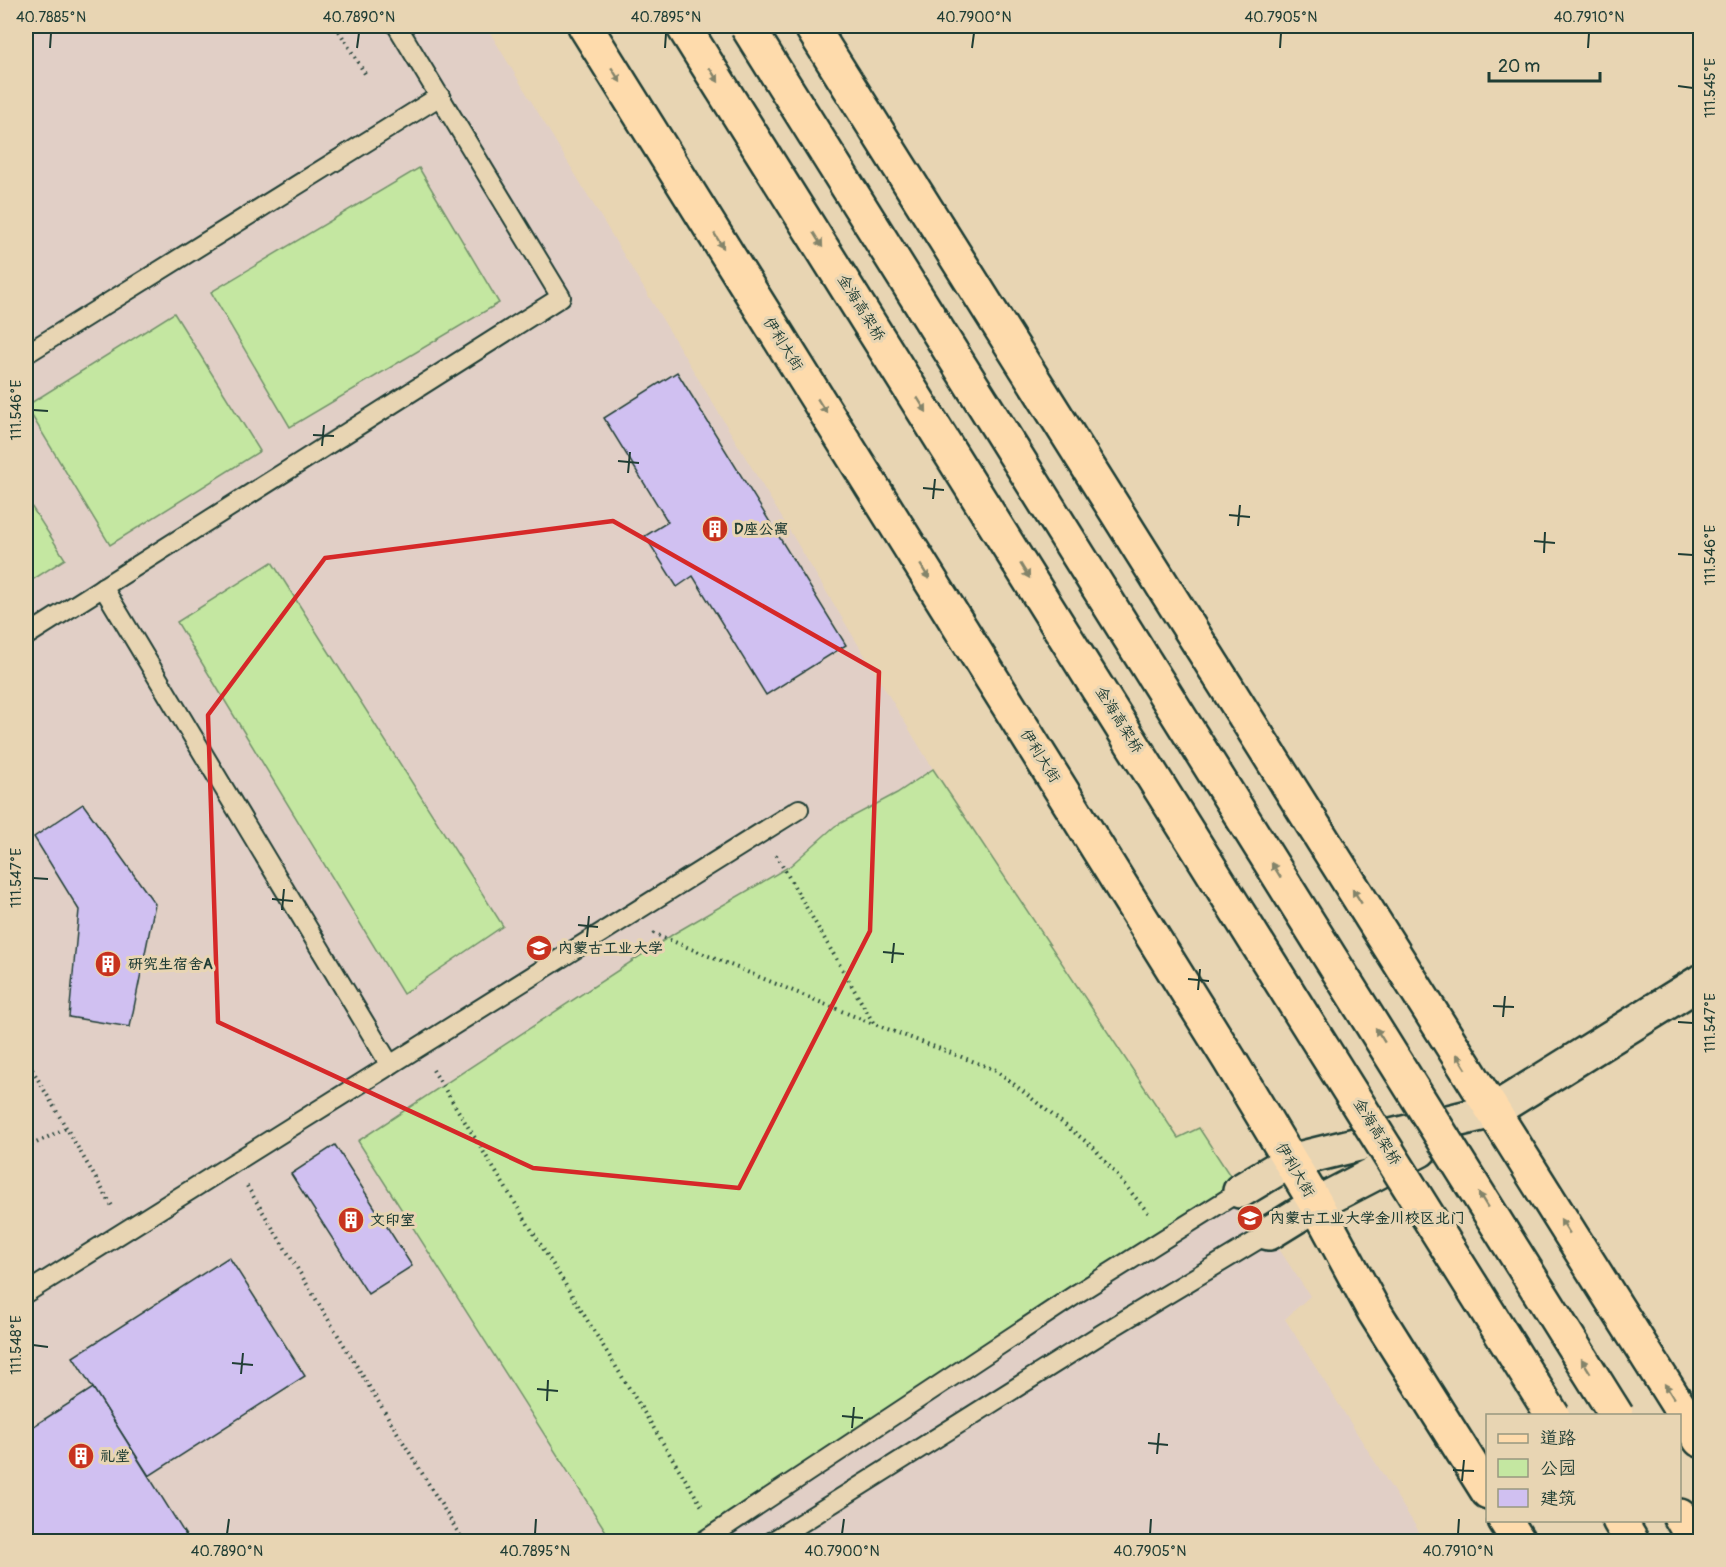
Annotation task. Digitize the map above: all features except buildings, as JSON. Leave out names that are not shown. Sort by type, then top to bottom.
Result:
[{"type":"main road","name":"伊利大街","points":[[585,26],[1290,1161],[1374,1311],[1486,1489]]},
{"type":"main road","name":"金海高架桥","points":[[683,26],[1552,1414]]},
{"type":"main road","points":[[747,26],[1616,1414]]},
{"type":"main road","points":[[811,26],[1701,1440]]},
{"type":"main road","points":[[1681,1518],[1695,1542]]},
{"type":"main road","points":[[1507,1522],[1519,1542]]},
{"type":"main road","points":[[1619,1522],[1632,1542]]},
{"type":"street","points":[[1269,1233],[1316,1204],[1493,1111],[1701,982]]},
{"type":"street","points":[[1240,1191],[1290,1161],[1493,1111]]},
{"type":"lane","points":[[26,636],[561,297],[397,26]]},
{"type":"lane","points":[[26,354],[440,96]]},
{"type":"lane","points":[[103,586],[390,1065]]},
{"type":"lane","points":[[26,1293],[799,809]]},
{"type":"lane","points":[[710,1537],[1240,1191]]},
{"type":"lane","points":[[771,1542],[1103,1333],[1269,1233]]},
{"type":"path","points":[[336,26],[367,77]]},
{"type":"path","points":[[763,832],[874,1024]]},
{"type":"path","points":[[622,920],[874,1024],[996,1070],[1094,1148],[1168,1236]]},
{"type":"path","points":[[419,1047],[710,1537]]},
{"type":"path","points":[[26,1059],[126,1230]]},
{"type":"path","points":[[26,1148],[66,1128]]},
{"type":"path","points":[[233,1163],[464,1542]]},
{"type":"highlighted area","points":[[613,521],[879,672],[870,931],[739,1188],[533,1168],[218,1022],[208,715],[325,558]]},
{"type":"shaded area","name":"内蒙古工业大学","points":[[26,26],[486,26],[933,769],[1178,1138],[1199,1128],[1310,1296],[1285,1319],[1425,1541],[26,1542]]},
{"type":"green space","points":[[419,168],[499,303],[290,427],[211,292]]},
{"type":"green space","points":[[174,313],[260,451],[110,545],[26,406]]},
{"type":"green space","points":[[26,498],[65,559],[26,584]]},
{"type":"green space","points":[[272,562],[503,926],[403,994],[177,622]]},
{"type":"green space","points":[[933,769],[1178,1138],[1199,1128],[1240,1191],[702,1541],[612,1541],[358,1141],[675,933],[790,866],[835,826],[897,793]]},
{"type":"place","name":"D座公寓","points":[[715,529]]},
{"type":"place","name":"内蒙古工业大学","points":[[539,948]]},
{"type":"place","name":"研究生宿舍A","points":[[108,964]]},
{"type":"place","name":"内蒙古工业大学金川校区北门","points":[[1250,1218]]},
{"type":"place","name":"文印室","points":[[351,1220]]},
{"type":"place","name":"礼堂","points":[[81,1456]]}]
